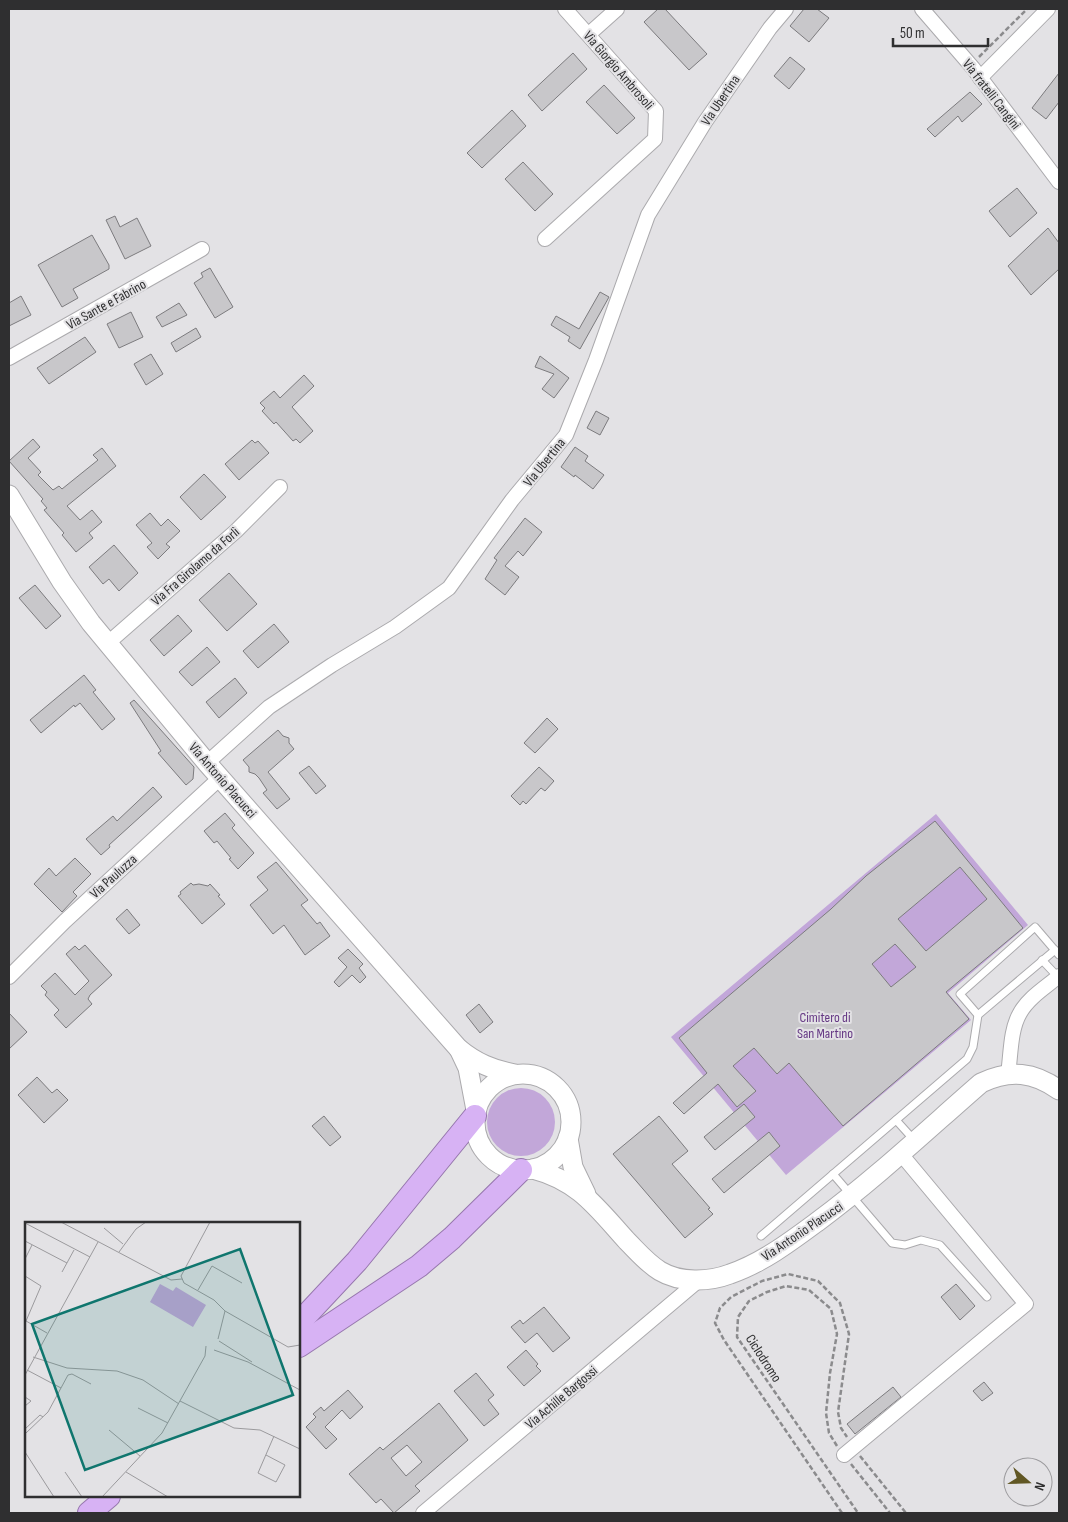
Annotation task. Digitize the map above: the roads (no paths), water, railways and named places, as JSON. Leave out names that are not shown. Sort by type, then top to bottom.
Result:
[{"type":"highway","points":[[300,1322],[358,1261],[476,1113]]},
{"type":"highway","points":[[300,1345],[419,1266],[527,1170]]},
{"type":"highway","points":[[89,1513],[108,1497]]},
{"type":"main road","name":"Via Antonio Placucci","points":[[9,495],[62,582],[91,623],[207,763],[458,1048],[486,1067],[540,1077],[553,1084],[563,1095],[569,1108],[571,1122],[568,1138],[563,1149],[555,1158],[544,1165],[527,1170]]},
{"type":"main road","name":"Via Antonio Placucci","points":[[458,1048],[468,1068],[476,1113],[476,1132],[482,1147],[492,1159],[505,1167],[527,1170],[561,1179],[588,1197],[648,1264],[663,1273],[680,1279],[698,1281],[729,1275],[767,1257],[852,1196],[981,1083],[995,1076],[1008,1074]]},
{"type":"main road","points":[[476,1113],[480,1100],[487,1090],[505,1077],[516,1074]]},
{"type":"main road","points":[[1008,1074],[1032,1076],[1047,1082],[1059,1090]]},
{"type":"main road","name":"Via Antonio Placucci","points":[[568,1138],[573,1167],[588,1197]]},
{"type":"street","name":"Via Giorgio Ambrosoli","points":[[545,239],[655,140],[656,111],[566,9]]},
{"type":"street","points":[[589,34],[617,9]]},
{"type":"street","name":"Via Ubertina","points":[[207,763],[269,707],[332,665],[395,628],[449,588],[455,581],[512,500],[566,435],[596,360],[648,215],[705,122],[770,28],[786,9]]},
{"type":"street","name":"Via fratelli Cangini","points":[[922,9],[970,65],[1059,182]]},
{"type":"street","points":[[980,78],[1048,9]]},
{"type":"street","name":"Via Sante e Fabrino","points":[[9,358],[202,249]]},
{"type":"street","name":"Via Fra Girolamo da Forlì","points":[[108,643],[236,531],[280,488]]},
{"type":"street","name":"Via Pauluzza","points":[[9,977],[65,921],[220,778]]},
{"type":"street","points":[[1008,1074],[1014,1030],[1019,1014],[1029,1002],[1058,977]]},
{"type":"street","points":[[849,1451],[1026,1304],[908,1148]]},
{"type":"street","name":"Via Achille Bargossi","points":[[424,1513],[698,1281]]},
{"type":"lane","points":[[761,1236],[967,1059],[973,1047],[978,1015],[1042,960],[1057,952],[1035,927],[960,994],[978,1015]]},
{"type":"lane","points":[[1042,960],[1058,977]]},
{"type":"lane","points":[[896,1120],[908,1148]]},
{"type":"lane","points":[[833,1174],[892,1243],[905,1245],[921,1240],[940,1245],[987,1297]]},
{"type":"park label","name":"Cimitero di San Martino","points":[[825,1026]]}]
